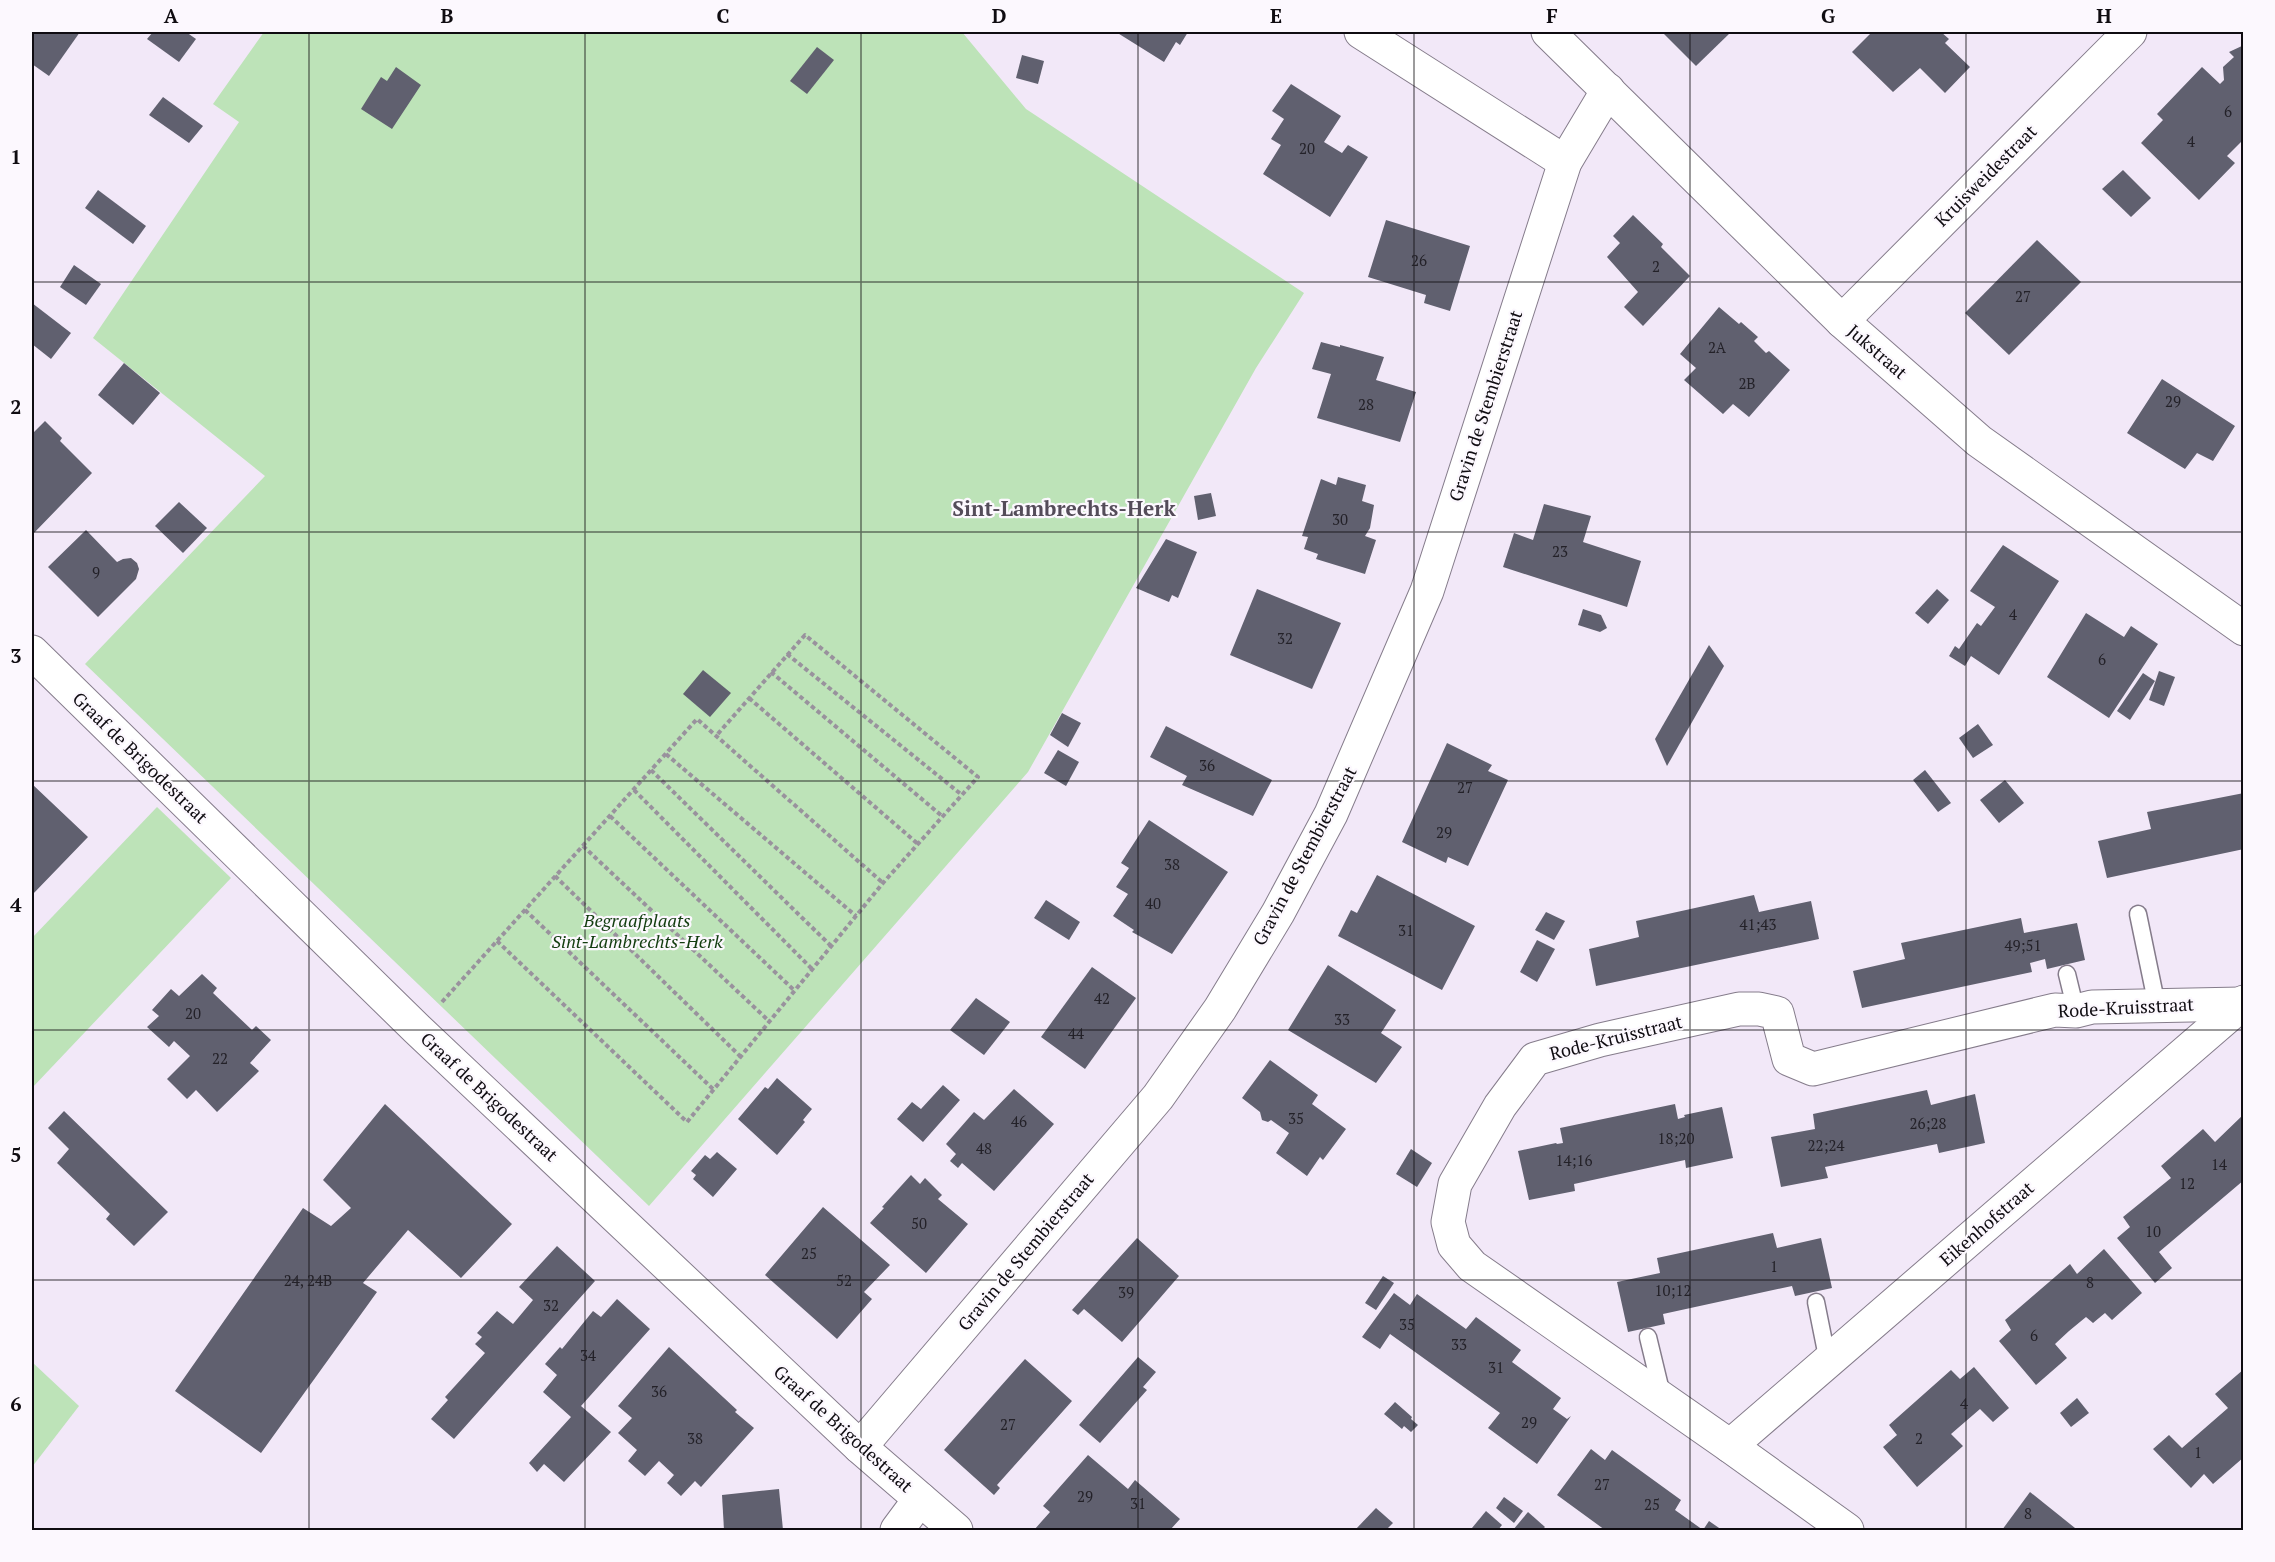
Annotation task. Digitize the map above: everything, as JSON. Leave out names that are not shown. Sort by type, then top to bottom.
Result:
[{"type":"street","points":[[1361,32],[1566,162]]},
{"type":"street","name":"Jukstraat","points":[[1548,32],[1842,321],[1979,441],[2244,629]]},
{"type":"street","name":"Kruisweidestraat","points":[[1842,321],[2130,32]]},
{"type":"street","name":"Gravin de Stembierstraat","points":[[860,1447],[1158,1097],[1220,1009],[1278,914],[1331,814],[1427,591],[1566,162],[1608,90]]},
{"type":"street","name":"Graaf de Brigodestraat","points":[[32,652],[417,1029],[860,1447],[956,1530]]},
{"type":"street","name":"Rode-Kruisstraat","points":[[1847,1530],[1472,1266],[1454,1245],[1448,1221],[1455,1184],[1500,1106],[1535,1059],[1600,1040],[1739,1009],[1759,1009],[1777,1013],[1789,1059],[1813,1069],[2055,1010],[2242,1003]]},
{"type":"street","name":"Eikenhofstraat","points":[[1730,1446],[2242,1003]]},
{"type":"street","points":[[897,1530],[920,1499]]},
{"type":"lane","points":[[2138,914],[2157,1006]]},
{"type":"lane","points":[[2067,974],[2076,1011]]},
{"type":"lane","points":[[1816,1302],[1828,1362]]},
{"type":"lane","points":[[1648,1337],[1663,1399]]},
{"type":"path","points":[[497,941],[687,1122],[883,883],[978,777],[804,634],[716,736]]},
{"type":"path","points":[[787,654],[962,795]]},
{"type":"path","points":[[771,672],[942,816]]},
{"type":"path","points":[[748,698],[918,844]]},
{"type":"path","points":[[417,1029],[697,719],[883,883]]},
{"type":"path","points":[[666,754],[856,916]]},
{"type":"path","points":[[651,770],[831,946]]},
{"type":"path","points":[[634,790],[813,970]]},
{"type":"path","points":[[610,816],[795,991]]},
{"type":"path","points":[[583,846],[770,1022]]},
{"type":"path","points":[[555,876],[741,1057]]},
{"type":"path","points":[[525,910],[714,1090]]},
{"type":"green space","name":"Begraafplaats Sint-Lambrechts-Herk","points":[[264,32],[962,32],[1026,109],[1304,293],[1256,368],[1028,772],[649,1206],[85,664],[265,476],[93,338],[239,122],[213,104]]},
{"type":"green space","points":[[157,807],[231,878],[32,1088],[32,938]]},
{"type":"green space","points":[[32,1362],[79,1406],[32,1467]]},
{"type":"building","points":[[32,32],[80,32],[49,76],[32,64]]},
{"type":"building","points":[[153,32],[186,32],[196,39],[179,62],[147,39]]},
{"type":"building","points":[[1116,32],[1188,32],[1180,45],[1176,42],[1164,62]]},
{"type":"building","points":[[1662,32],[1731,32],[1696,66]]},
{"type":"building","points":[[1872,32],[1941,32],[1949,39],[1945,43],[1970,67],[1945,93],[1920,68],[1893,92],[1852,52]]},
{"type":"building","points":[[2244,45],[2244,139],[2227,156],[2235,163],[2199,200],[2141,143],[2163,120],[2157,114],[2202,67],[2220,84],[2224,80],[2223,67],[2234,57],[2229,52]]},
{"type":"building","points":[[817,47],[834,60],[807,94],[790,81]]},
{"type":"building","points":[[1022,55],[1044,61],[1038,84],[1016,78]]},
{"type":"building","points":[[396,67],[421,85],[392,129],[361,109],[381,77],[387,81]]},
{"type":"building","points":[[1291,84],[1341,116],[1324,142],[1342,153],[1348,145],[1368,157],[1330,217],[1263,174],[1281,145],[1271,139],[1284,119],[1272,111]]},
{"type":"building","points":[[163,97],[203,126],[189,143],[149,115]]},
{"type":"building","points":[[2123,170],[2151,198],[2131,217],[2102,189]]},
{"type":"building","points":[[98,190],[146,226],[133,244],[85,208]]},
{"type":"building","points":[[1633,215],[1663,244],[1661,247],[1690,276],[1643,326],[1624,307],[1638,292],[1607,257],[1620,243],[1613,236]]},
{"type":"building","points":[[1386,220],[1470,246],[1450,311],[1424,303],[1426,295],[1368,277]]},
{"type":"building","points":[[2037,240],[2081,282],[2009,355],[1965,313]]},
{"type":"building","points":[[74,265],[101,284],[86,305],[60,287]]},
{"type":"building","points":[[32,303],[71,333],[51,359],[32,344]]},
{"type":"building","points":[[1719,307],[1758,337],[1754,341],[1766,353],[1769,351],[1790,370],[1749,417],[1733,404],[1723,414],[1684,380],[1696,368],[1680,354]]},
{"type":"building","points":[[1321,342],[1384,357],[1376,380],[1416,392],[1400,442],[1317,418],[1331,374],[1312,369]]},
{"type":"building","points":[[124,363],[160,393],[133,425],[98,395]]},
{"type":"building","points":[[2162,379],[2235,426],[2213,461],[2197,453],[2185,469],[2127,433]]},
{"type":"building","points":[[45,421],[62,438],[60,441],[92,473],[32,535],[32,434]]},
{"type":"building","points":[[1338,477],[1366,485],[1362,501],[1374,505],[1370,528],[1365,536],[1376,540],[1365,574],[1316,559],[1318,554],[1304,549],[1308,537],[1302,536],[1321,479],[1336,485]]},
{"type":"building","points":[[1211,493],[1216,516],[1198,520],[1194,496]]},
{"type":"building","points":[[179,502],[207,528],[183,553],[155,526]]},
{"type":"building","points":[[1544,504],[1591,516],[1583,542],[1641,561],[1627,607],[1503,567],[1514,533],[1533,540]]},
{"type":"building","points":[[86,530],[117,562],[131,558],[137,563],[139,569],[136,579],[98,617],[48,567]]},
{"type":"building","points":[[1166,539],[1197,552],[1178,598],[1172,595],[1169,602],[1136,588]]},
{"type":"building","points":[[2003,545],[2059,581],[1999,675],[1971,656],[1965,666],[1949,656],[1955,646],[1959,649],[1977,623],[1981,626],[1995,607],[1970,591]]},
{"type":"building","points":[[1257,589],[1341,623],[1312,689],[1230,655]]},
{"type":"building","points":[[1937,589],[1949,600],[1928,624],[1915,613]]},
{"type":"building","points":[[1583,609],[1601,615],[1607,628],[1600,632],[1578,625]]},
{"type":"building","points":[[2086,613],[2124,637],[2131,626],[2158,644],[2109,718],[2047,677]]},
{"type":"building","points":[[1709,645],[1724,666],[1667,766],[1655,739]]},
{"type":"building","points":[[703,670],[731,693],[710,717],[683,694]]},
{"type":"building","points":[[2159,671],[2175,677],[2164,706],[2149,700]]},
{"type":"building","points":[[2143,673],[2155,681],[2130,720],[2117,711]]},
{"type":"building","points":[[1062,713],[1081,723],[1068,747],[1050,735]]},
{"type":"building","points":[[1978,724],[1993,745],[1973,758],[1959,738]]},
{"type":"building","points":[[1166,726],[1272,780],[1253,816],[1182,785],[1187,776],[1150,757]]},
{"type":"building","points":[[1447,743],[1492,765],[1488,771],[1508,780],[1468,866],[1448,857],[1446,863],[1402,842]]},
{"type":"building","points":[[1058,750],[1079,762],[1066,786],[1044,773]]},
{"type":"building","points":[[1925,770],[1951,803],[1938,812],[1913,780]]},
{"type":"building","points":[[2005,780],[2024,803],[1999,823],[1980,800]]},
{"type":"building","points":[[32,784],[88,837],[32,895],[32,818],[34,815],[32,813]]},
{"type":"building","points":[[2244,793],[2244,849],[2107,878],[2098,841],[2151,829],[2147,812]]},
{"type":"building","points":[[1149,820],[1228,872],[1172,954],[1132,932],[1134,930],[1113,916],[1128,894],[1116,887],[1129,868],[1121,863]]},
{"type":"building","points":[[1377,875],[1475,926],[1442,990],[1338,936],[1351,910],[1357,913]]},
{"type":"building","points":[[1754,895],[1759,912],[1811,901],[1819,939],[1596,986],[1589,949],[1639,937],[1636,921]]},
{"type":"building","points":[[1046,900],[1080,922],[1069,940],[1034,918]]},
{"type":"building","points":[[1546,912],[1565,921],[1554,940],[1535,930]]},
{"type":"building","points":[[2021,918],[2024,933],[2077,923],[2085,960],[2047,969],[2045,959],[2030,963],[2032,972],[1862,1008],[1853,971],[1905,959],[1901,943]]},
{"type":"building","points":[[1537,940],[1555,949],[1537,982],[1520,972]]},
{"type":"building","points":[[1328,965],[1396,1010],[1381,1033],[1402,1047],[1376,1083],[1288,1030]]},
{"type":"building","points":[[1092,967],[1136,998],[1085,1069],[1041,1037]]},
{"type":"building","points":[[202,974],[217,988],[213,993],[252,1030],[256,1026],[271,1040],[250,1063],[259,1071],[217,1112],[196,1090],[187,1099],[167,1079],[190,1056],[174,1041],[169,1047],[147,1027],[159,1016],[152,1010],[171,989],[179,996]]},
{"type":"building","points":[[976,998],[1010,1022],[984,1055],[950,1030]]},
{"type":"building","points":[[1270,1060],[1318,1095],[1312,1104],[1346,1129],[1323,1160],[1320,1157],[1307,1176],[1276,1153],[1289,1133],[1271,1120],[1268,1122],[1262,1120],[1260,1112],[1242,1098]]},
{"type":"building","points":[[777,1078],[812,1109],[803,1120],[805,1122],[777,1155],[738,1119],[765,1087],[768,1089]]},
{"type":"building","points":[[943,1085],[960,1100],[923,1142],[897,1119],[912,1102],[921,1109]]},
{"type":"building","points":[[1014,1089],[1054,1124],[994,1191],[962,1163],[958,1168],[950,1161],[956,1154],[946,1144],[974,1112],[984,1120]]},
{"type":"building","points":[[1927,1090],[1931,1105],[1975,1094],[1985,1143],[1939,1153],[1937,1144],[1825,1167],[1828,1178],[1781,1187],[1771,1137],[1815,1129],[1813,1114]]},
{"type":"building","points":[[385,1104],[512,1224],[461,1278],[408,1230],[363,1283],[377,1292],[261,1453],[175,1391],[303,1208],[331,1226],[351,1208],[323,1180]]},
{"type":"building","points":[[1675,1104],[1678,1119],[1685,1117],[1684,1115],[1722,1107],[1733,1158],[1686,1168],[1685,1160],[1574,1184],[1575,1191],[1529,1200],[1518,1151],[1563,1143],[1560,1128]]},
{"type":"building","points":[[64,1111],[168,1212],[134,1246],[106,1219],[110,1214],[57,1163],[69,1149],[48,1128]]},
{"type":"building","points":[[2244,1114],[2244,1180],[2159,1252],[2172,1268],[2155,1283],[2117,1238],[2130,1227],[2123,1217],[2171,1178],[2161,1166],[2203,1129],[2215,1142]]},
{"type":"building","points":[[1411,1149],[1432,1163],[1417,1187],[1396,1174]]},
{"type":"building","points":[[717,1152],[737,1169],[713,1197],[693,1179],[696,1175],[691,1171],[705,1155],[710,1159]]},
{"type":"building","points":[[911,1175],[920,1184],[925,1178],[942,1195],[938,1199],[968,1224],[926,1273],[870,1223]]},
{"type":"building","points":[[823,1207],[890,1265],[864,1292],[872,1299],[837,1339],[765,1275]]},
{"type":"building","points":[[1773,1233],[1777,1248],[1821,1238],[1832,1288],[1795,1296],[1792,1286],[1663,1314],[1665,1324],[1628,1332],[1617,1282],[1660,1273],[1657,1258]]},
{"type":"building","points":[[1137,1238],[1179,1276],[1122,1342],[1084,1309],[1078,1315],[1072,1310]]},
{"type":"building","points":[[557,1246],[595,1281],[454,1439],[431,1419],[448,1400],[445,1397],[485,1353],[475,1344],[482,1337],[477,1333],[497,1311],[513,1324],[533,1300],[519,1287]]},
{"type":"building","points":[[2104,1249],[2142,1293],[2112,1320],[2105,1313],[2093,1323],[2086,1317],[2069,1331],[2055,1344],[2067,1358],[2036,1385],[1999,1341],[2011,1330],[2005,1320],[2070,1264],[2077,1274]]},
{"type":"building","points":[[1383,1276],[1394,1283],[1376,1310],[1365,1303]]},
{"type":"building","points":[[1394,1293],[1410,1305],[1417,1294],[1466,1329],[1476,1317],[1521,1350],[1512,1362],[1561,1398],[1553,1409],[1567,1419],[1571,1416],[1537,1464],[1488,1428],[1500,1413],[1390,1334],[1380,1349],[1362,1337]]},
{"type":"building","points":[[617,1299],[650,1329],[581,1406],[611,1432],[564,1482],[544,1464],[537,1472],[529,1463],[571,1417],[543,1392],[557,1375],[545,1364],[560,1347],[562,1349],[593,1311],[601,1317]]},
{"type":"building","points":[[669,1347],[754,1428],[701,1487],[695,1481],[681,1496],[667,1483],[674,1475],[659,1461],[645,1476],[628,1461],[637,1450],[618,1433],[632,1418],[618,1406]]},
{"type":"building","points":[[1138,1357],[1156,1372],[1143,1387],[1147,1390],[1100,1443],[1079,1425]]},
{"type":"building","points":[[1025,1359],[1072,1401],[997,1485],[1000,1488],[994,1495],[944,1450]]},
{"type":"building","points":[[1974,1367],[2009,1408],[1993,1422],[1980,1409],[1951,1434],[1963,1446],[1917,1487],[1883,1447],[1897,1435],[1889,1425],[1951,1370],[1960,1379]]},
{"type":"building","points":[[2244,1369],[2244,1457],[2213,1484],[2204,1474],[2191,1488],[2153,1449],[2169,1435],[2182,1448],[2228,1408],[2215,1394]]},
{"type":"building","points":[[2077,1398],[2089,1413],[2071,1427],[2060,1413]]},
{"type":"building","points":[[1395,1402],[1418,1425],[1411,1432],[1404,1426],[1402,1429],[1384,1414]]},
{"type":"building","points":[[1591,1449],[1605,1460],[1612,1450],[1681,1500],[1675,1510],[1703,1530],[1605,1530],[1557,1495]]},
{"type":"building","points":[[1088,1455],[1128,1489],[1135,1480],[1180,1519],[1170,1530],[1034,1530],[1050,1512],[1043,1506]]},
{"type":"building","points":[[779,1489],[783,1530],[724,1530],[722,1495]]},
{"type":"building","points":[[2030,1492],[2075,1528],[2073,1530],[2002,1530]]},
{"type":"building","points":[[1504,1497],[1523,1511],[1514,1523],[1496,1508]]},
{"type":"building","points":[[1376,1508],[1393,1523],[1386,1530],[1355,1530]]},
{"type":"building","points":[[1486,1511],[1502,1525],[1498,1530],[1472,1528]]},
{"type":"building","points":[[1528,1512],[1545,1527],[1542,1530],[1513,1530]]},
{"type":"building","points":[[1709,1521],[1722,1530],[1703,1530]]},
{"type":"district","name":"Sint-Lambrechts-Herk","points":[[1064,509]]}]
